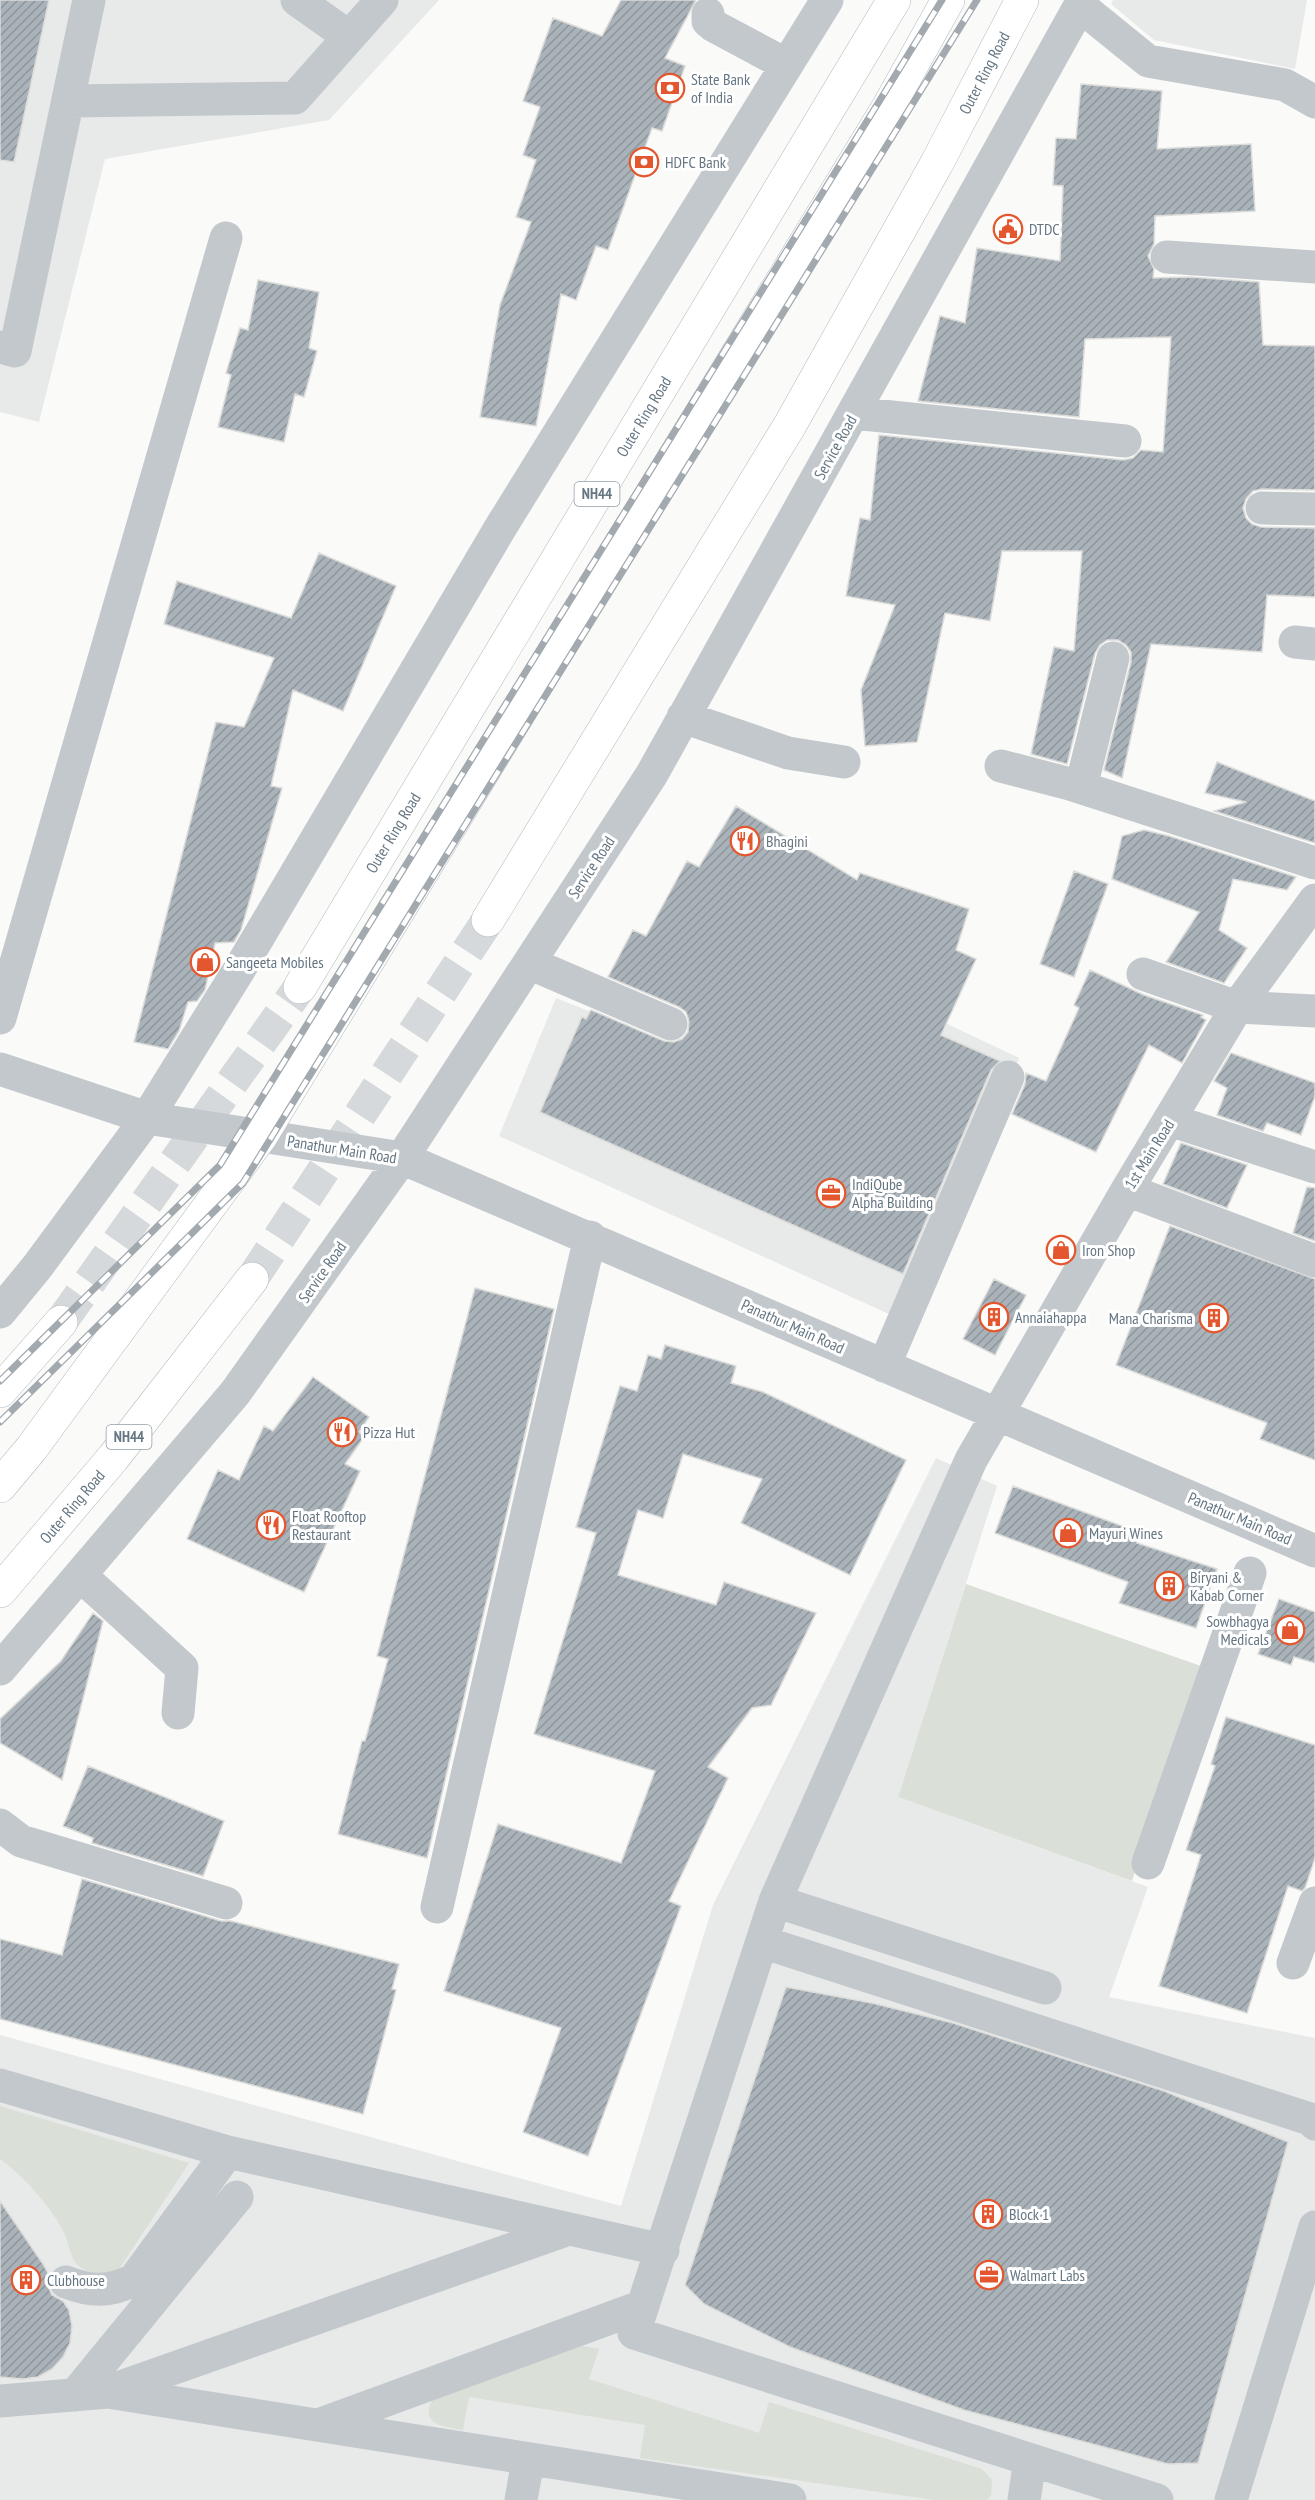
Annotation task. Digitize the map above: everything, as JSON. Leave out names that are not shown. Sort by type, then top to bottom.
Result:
[{"type":"highway","name":"Outer Ring Road","points":[[300,987],[894,0]]},
{"type":"highway","points":[[0,1486],[31,1449],[261,1136],[883,117],[948,0]]},
{"type":"highway","name":"Outer Ring Road","points":[[488,921],[790,425],[937,163],[1022,0]]},
{"type":"highway","name":"Outer Ring Road","points":[[0,1591],[113,1458],[252,1279]]},
{"type":"highway","points":[[0,1391],[61,1322]]},
{"type":"street","points":[[0,347],[15,351],[89,0]]},
{"type":"street","points":[[297,0],[348,36]]},
{"type":"street","points":[[68,101],[295,98],[382,0]]},
{"type":"street","points":[[0,1312],[37,1267],[147,1118],[239,970],[502,525],[827,0]]},
{"type":"street","points":[[1082,3],[1148,61],[1285,85],[1315,102]]},
{"type":"street","name":"Service Road","points":[[0,1669],[235,1393],[402,1158],[652,774],[1082,3]]},
{"type":"street","points":[[708,14],[708,21],[714,26],[787,65]]},
{"type":"street","points":[[0,1018],[226,238]]},
{"type":"street","points":[[1167,256],[1315,267]]},
{"type":"street","points":[[853,413],[1125,441]]},
{"type":"street","points":[[1262,507],[1315,509]]},
{"type":"street","points":[[1081,787],[1113,658]]},
{"type":"street","points":[[683,717],[788,753],[844,762]]},
{"type":"street","points":[[1001,766],[1081,787],[1315,863]]},
{"type":"street","name":"1st Main Road","points":[[1030,2460],[634,2333],[663,2250],[775,1901],[971,1460],[1127,1190],[1237,1007],[1315,900]]},
{"type":"street","points":[[529,963],[671,1024]]},
{"type":"street","points":[[1143,974],[1237,1007],[1315,1011]]},
{"type":"street","name":"Panathur Main Road","points":[[0,1069],[147,1118],[402,1158],[1315,1551]]},
{"type":"street","points":[[884,1366],[1008,1077]]},
{"type":"street","points":[[1170,1120],[1315,1167]]},
{"type":"street","points":[[1127,1190],[1315,1261]]},
{"type":"street","points":[[437,1906],[590,1237]]},
{"type":"street","points":[[1148,1863],[1250,1572]]},
{"type":"street","points":[[80,1575],[182,1668],[178,1713]]},
{"type":"street","points":[[0,1825],[21,1841],[226,1902]]},
{"type":"street","points":[[775,1901],[1045,1988]]},
{"type":"street","points":[[1293,1963],[1315,1903]]},
{"type":"street","points":[[762,1942],[1312,2120],[1315,2124]]},
{"type":"street","points":[[0,2085],[228,2151],[663,2250]]},
{"type":"street","points":[[66,2282],[83,2289],[100,2291],[118,2288],[134,2280],[228,2151]]},
{"type":"street","points":[[75,2394],[237,2197]]},
{"type":"street","points":[[1231,2500],[1315,2227]]},
{"type":"street","points":[[108,2392],[569,2229]]},
{"type":"street","points":[[320,2424],[643,2306]]},
{"type":"street","points":[[0,2401],[108,2392],[790,2500]]},
{"type":"street","points":[[521,2500],[528,2460]]},
{"type":"street","points":[[1024,2500],[1030,2460],[1157,2500]]},
{"type":"shaded area","points":[[0,0],[439,0],[329,120],[105,159],[39,422],[0,412]]},
{"type":"shaded area","points":[[1113,0],[1307,0],[1295,69],[1154,40],[1111,4]]},
{"type":"shaded area","name":"IndiQube Alpha Building","points":[[779,944],[1019,1058],[915,1326],[499,1136],[556,998],[717,1062]]},
{"type":"shaded area","points":[[936,1458],[997,1486],[898,1797],[1148,1887],[1109,1997],[1315,2038],[1315,2500],[0,2500],[0,2035],[621,2206],[713,1905]]},
{"type":"shaded area","points":[[966,1584],[1201,1666],[1132,1881],[898,1797]]},
{"type":"shaded area","points":[[0,2106],[189,2163],[114,2277],[91,2273],[76,2263],[61,2227],[38,2194],[0,2159]]},
{"type":"shaded area","points":[[577,2345],[599,2349],[589,2379],[759,2433],[769,2402],[982,2469],[992,2480],[991,2495],[987,2500],[935,2500],[640,2458],[645,2425],[469,2397],[463,2430],[442,2426],[431,2419],[429,2408],[433,2399]]},
{"type":"building","points":[[0,0],[49,0],[14,162],[0,160]]},
{"type":"building","points":[[621,0],[696,0],[665,58],[685,66],[662,131],[652,128],[608,250],[596,246],[576,300],[561,294],[536,426],[480,417],[500,305],[531,222],[516,217],[536,160],[523,155],[540,107],[523,101],[553,18],[602,36]]},
{"type":"building","points":[[1081,84],[1162,91],[1157,149],[1251,144],[1255,211],[1155,216],[1154,244],[1148,256],[1154,269],[1153,278],[1190,277],[1259,282],[1263,345],[1315,346],[1315,490],[1262,489],[1253,491],[1246,499],[1243,508],[1246,518],[1252,524],[1261,527],[1315,528],[1315,597],[1267,595],[1262,652],[1151,644],[1122,778],[1104,770],[1131,662],[1131,652],[1118,640],[1107,640],[1095,653],[1067,764],[1031,754],[1054,647],[1074,651],[1082,551],[1002,551],[990,621],[945,613],[917,742],[865,746],[861,690],[895,605],[846,596],[860,518],[870,520],[879,435],[1123,460],[1133,458],[1141,450],[1163,452],[1171,337],[1085,339],[1079,417],[918,401],[940,316],[965,323],[977,248],[1060,261],[1063,186],[1053,185],[1056,138],[1076,139]]},
{"type":"building","points":[[258,280],[319,292],[309,348],[317,351],[304,397],[295,394],[284,442],[218,427],[231,375],[226,373],[240,328],[248,330]]},
{"type":"building","points":[[319,553],[396,586],[343,711],[293,690],[271,786],[282,788],[241,930],[234,942],[215,943],[205,990],[197,1001],[188,1002],[179,1031],[168,1049],[134,1042],[216,722],[244,727],[274,658],[164,624],[177,581],[291,618]]},
{"type":"building","points":[[1217,762],[1315,801],[1315,843],[1214,811],[1246,802],[1205,793]]},
{"type":"building","points":[[736,806],[857,880],[860,873],[969,909],[956,950],[976,959],[941,1035],[1000,1061],[991,1070],[903,1274],[540,1112],[582,1017],[586,1019],[591,1010],[664,1041],[674,1042],[682,1039],[688,1032],[689,1021],[686,1012],[679,1007],[608,977],[633,930],[646,936],[687,861],[699,867]]},
{"type":"building","points":[[1144,830],[1296,877],[1287,890],[1233,879],[1219,930],[1247,948],[1224,983],[1166,962],[1199,912],[1112,879],[1122,836]]},
{"type":"building","points":[[1074,871],[1108,884],[1074,977],[1040,964]]},
{"type":"building","points":[[1090,970],[1144,995],[1203,1015],[1201,1017],[1206,1020],[1182,1063],[1149,1045],[1096,1152],[1012,1114],[1025,1084],[1026,1073],[1046,1081],[1079,1008],[1074,1005]]},
{"type":"building","points":[[1231,1053],[1315,1083],[1315,1096],[1301,1135],[1267,1123],[1263,1131],[1217,1115],[1227,1088],[1214,1081]]},
{"type":"building","points":[[1181,1143],[1247,1165],[1227,1208],[1163,1184]]},
{"type":"building","points":[[1307,1187],[1315,1188],[1315,1241],[1293,1233]]},
{"type":"building","name":"Mana Charisma","points":[[1170,1226],[1315,1279],[1315,1460],[1260,1439],[1267,1423],[1116,1365]]},
{"type":"building","name":"Annaiahappa","points":[[994,1279],[1026,1295],[995,1355],[963,1339]]},
{"type":"building","points":[[475,1288],[554,1309],[427,1858],[338,1834],[362,1741],[365,1741],[388,1659],[377,1656]]},
{"type":"building","points":[[665,1345],[736,1366],[731,1383],[763,1392],[906,1460],[850,1575],[741,1523],[762,1479],[683,1454],[663,1518],[638,1510],[618,1575],[716,1605],[724,1582],[816,1613],[771,1705],[752,1708],[708,1767],[728,1778],[669,1901],[681,1906],[588,2156],[523,2132],[561,2028],[444,1991],[498,1824],[621,1863],[655,1771],[534,1734],[596,1533],[576,1527],[620,1386],[637,1391],[648,1355],[661,1359]]},
{"type":"building","points":[[313,1377],[369,1417],[359,1432],[364,1437],[345,1464],[360,1471],[304,1592],[187,1539],[218,1470],[239,1480],[264,1426],[273,1431]]},
{"type":"building","points":[[1013,1486],[1141,1533],[1137,1543],[1217,1569],[1196,1628],[1119,1603],[1128,1582],[995,1533]]},
{"type":"building","points":[[1279,1599],[1315,1612],[1315,1663],[1294,1657],[1291,1665],[1258,1654]]},
{"type":"building","points":[[93,1613],[103,1621],[62,1780],[0,1743],[0,1719],[61,1661]]},
{"type":"building","points":[[1226,1717],[1315,1745],[1315,1858],[1305,1888],[1302,1891],[1288,1886],[1247,2013],[1159,1986],[1201,1855],[1186,1850],[1215,1766],[1211,1764]]},
{"type":"building","points":[[88,1766],[224,1821],[203,1876],[92,1843],[93,1838],[63,1826]]},
{"type":"building","points":[[82,1879],[221,1921],[231,1921],[399,1964],[392,1989],[396,1990],[363,2114],[0,2019],[0,1939],[62,1955]]},
{"type":"building","name":"Block 1","points":[[786,1987],[872,2003],[953,2023],[1164,2091],[1288,2142],[1198,2463],[1168,2464],[964,2410],[790,2347],[704,2304],[685,2285]]},
{"type":"building","name":"Clubhouse","points":[[0,2201],[43,2264],[49,2275],[48,2286],[52,2295],[63,2301],[69,2310],[72,2326],[70,2343],[63,2357],[52,2369],[38,2377],[23,2379],[0,2377]]},
{"type":"tunnel","points":[[252,1279],[488,920]]},
{"type":"tunnel","points":[[61,1322],[300,987]]},
{"type":"railway","points":[[0,1381],[220,1165],[942,0]]},
{"type":"railway","points":[[0,1422],[243,1183],[977,0]]},
{"type":"place","name":"State Bank of India","points":[[670,88]]},
{"type":"place","name":"HDFC Bank","points":[[644,162]]},
{"type":"place","name":"DTDC","points":[[1008,229]]},
{"type":"place","name":"Bhagini","points":[[745,841]]},
{"type":"place","name":"Sangeeta Mobiles","points":[[205,962]]},
{"type":"place","name":"IndiQube Alpha Building","points":[[831,1193]]},
{"type":"place","name":"Iron Shop","points":[[1061,1250]]},
{"type":"place","name":"Annaiahappa","points":[[994,1317]]},
{"type":"place","name":"Mana Charisma","points":[[1214,1318]]},
{"type":"place","name":"Pizza Hut","points":[[342,1432]]},
{"type":"place","name":"Float Rooftop Restaurant","points":[[271,1525]]},
{"type":"place","name":"Mayuri Wines","points":[[1068,1533]]},
{"type":"place","name":"Biryani & Kabab Corner","points":[[1169,1586]]},
{"type":"place","name":"Sowbhagya Medicals","points":[[1290,1630]]},
{"type":"place","name":"Block 1","points":[[988,2214]]},
{"type":"place","name":"Walmart Labs","points":[[989,2275]]},
{"type":"place","name":"Clubhouse","points":[[26,2280]]}]
